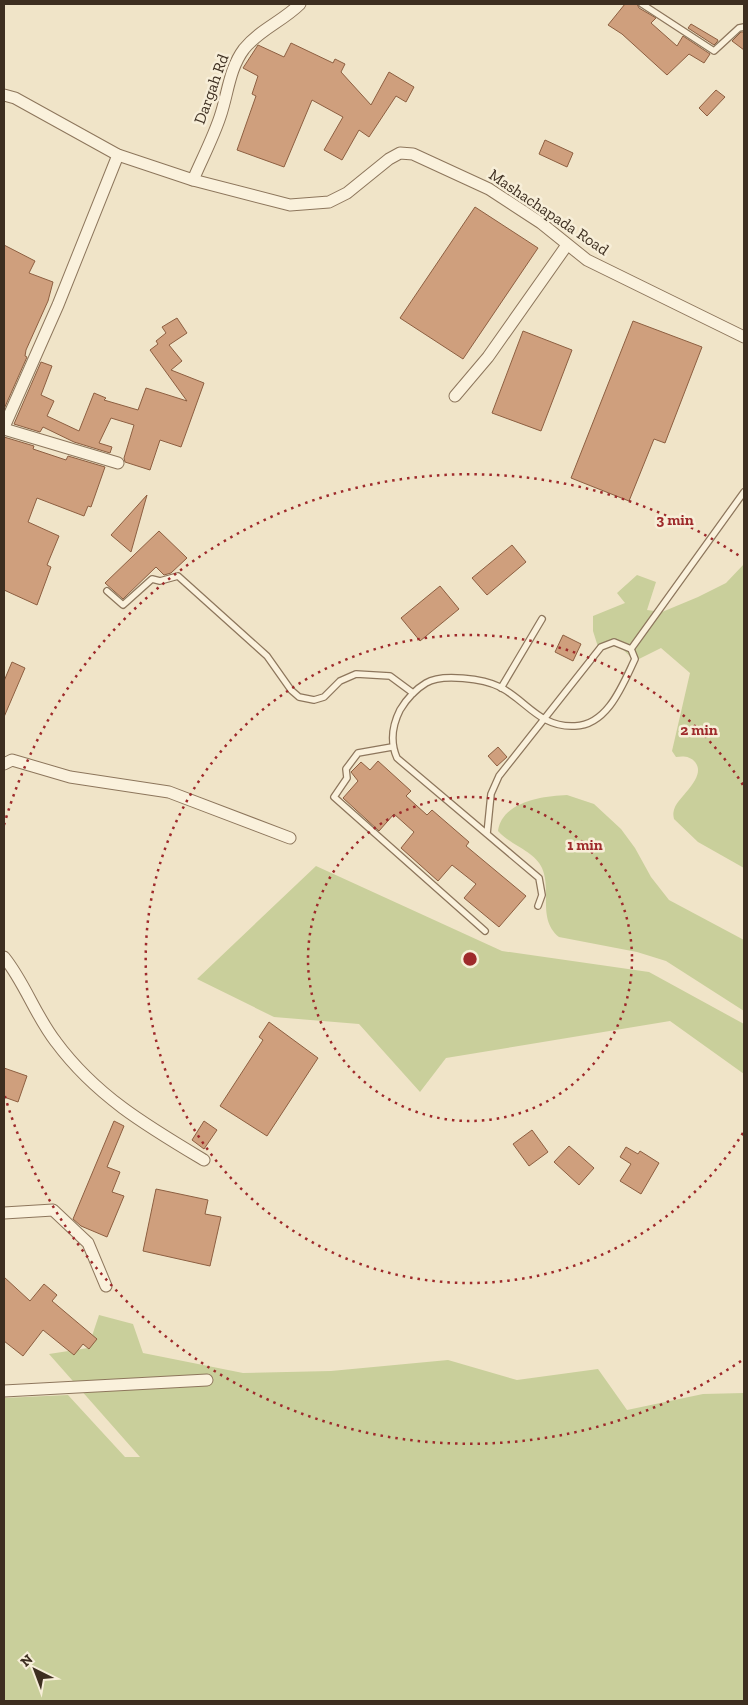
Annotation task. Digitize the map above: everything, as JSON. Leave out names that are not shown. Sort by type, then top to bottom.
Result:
[{"type":"street","name":"Dargah Rd","points":[[193,180],[220,117],[228,82],[244,49],[256,36],[292,12],[300,4]]},
{"type":"street","name":"Mashachapada Road","points":[[4,95],[15,98],[118,155],[193,180],[290,206],[329,202],[347,193],[389,159],[400,153],[413,154],[489,189],[541,223],[587,260],[744,338]]},
{"type":"street","points":[[118,155],[58,304],[4,428],[118,463]]},
{"type":"street","points":[[455,396],[488,357],[567,245]]},
{"type":"street","points":[[4,764],[12,760],[70,776],[169,792],[290,838]]},
{"type":"street","points":[[4,957],[21,982],[38,1016],[77,1069],[132,1116],[204,1160]]},
{"type":"street","points":[[4,1212],[53,1210],[88,1243],[106,1286]]},
{"type":"street","points":[[4,1391],[207,1380]]},
{"type":"lane","points":[[642,4],[714,50],[739,28],[744,27]]},
{"type":"lane","points":[[631,649],[744,492]]},
{"type":"lane","points":[[106,591],[123,605],[152,579],[160,581],[178,576],[266,656],[291,690],[305,699],[314,700],[324,697],[340,681],[356,674],[390,676],[413,693]]},
{"type":"lane","points":[[501,688],[542,619]]},
{"type":"lane","points":[[487,834],[491,794],[498,776],[543,720],[601,647],[614,642],[631,649],[635,659],[613,701],[602,714],[590,723],[574,726],[543,720],[501,688],[487,682],[451,677],[427,682],[413,693],[400,711],[393,730],[392,747],[397,758],[539,878],[542,895],[538,906]]},
{"type":"lane","points":[[392,747],[358,754],[346,769],[347,778],[334,797],[485,931]]},
{"type":"green space","points":[[744,564],[744,868],[698,842],[674,819],[675,807],[698,773],[698,768],[693,760],[686,757],[676,757],[672,751],[690,673],[661,648],[635,661],[617,644],[599,650],[593,631],[593,616],[625,603],[617,593],[637,575],[656,582],[647,610],[662,612],[726,583]]},
{"type":"green space","points":[[567,795],[594,804],[621,829],[635,848],[651,877],[669,900],[744,940],[744,1011],[666,961],[637,952],[559,937],[552,930],[548,922],[545,877],[539,862],[498,831],[501,821],[515,807],[535,799]]},
{"type":"green space","points":[[316,866],[502,951],[649,972],[744,1024],[744,1074],[670,1021],[446,1058],[420,1092],[359,1024],[274,1017],[197,979]]},
{"type":"green space","points":[[99,1315],[133,1324],[143,1353],[243,1373],[331,1371],[448,1360],[517,1380],[598,1369],[627,1410],[703,1394],[744,1393],[744,1701],[4,1701],[4,1398],[68,1395],[125,1457],[140,1457],[49,1354],[88,1348]]},
{"type":"building","points":[[625,4],[637,4],[639,8],[656,18],[651,23],[677,46],[683,36],[710,54],[704,63],[689,54],[667,75],[622,34],[608,25]]},
{"type":"building","points":[[691,24],[718,40],[717,42],[714,45],[688,28]]},
{"type":"building","points":[[741,32],[744,32],[744,50],[732,41]]},
{"type":"building","points":[[291,43],[333,63],[335,59],[345,64],[341,72],[371,105],[389,72],[414,87],[406,102],[396,96],[369,137],[359,130],[342,160],[324,150],[343,117],[312,100],[284,167],[237,150],[256,96],[252,94],[258,76],[243,68],[258,45],[284,57]]},
{"type":"building","points":[[716,90],[725,97],[707,116],[699,108]]},
{"type":"building","points":[[545,140],[573,153],[567,167],[539,154]]},
{"type":"building","points":[[475,207],[538,248],[463,359],[400,318]]},
{"type":"building","points":[[4,245],[35,261],[29,273],[53,282],[48,301],[26,350],[25,356],[27,357],[4,409]]},
{"type":"building","points":[[177,318],[187,333],[169,345],[182,361],[171,370],[204,383],[181,447],[160,440],[150,470],[125,462],[124,458],[134,425],[111,418],[99,443],[112,447],[110,453],[74,442],[43,427],[40,432],[14,424],[41,362],[52,366],[41,395],[54,401],[47,416],[79,431],[94,393],[106,398],[104,400],[138,410],[146,388],[187,401],[150,350],[158,344],[156,341],[166,333],[162,327]]},
{"type":"building","points":[[633,321],[702,347],[665,443],[654,439],[629,501],[571,478]]},
{"type":"building","points":[[523,331],[572,350],[541,431],[492,413]]},
{"type":"building","points":[[4,437],[34,446],[33,449],[66,460],[68,456],[105,467],[91,507],[88,506],[84,516],[37,498],[28,522],[59,536],[47,565],[51,567],[37,605],[4,590]]},
{"type":"building","points":[[147,495],[131,552],[111,535]]},
{"type":"building","points":[[159,531],[187,558],[171,573],[164,575],[156,567],[123,599],[105,583]]},
{"type":"building","points":[[512,545],[526,562],[487,595],[472,578]]},
{"type":"building","points":[[440,586],[459,609],[420,641],[401,618]]},
{"type":"building","points":[[563,635],[581,644],[573,661],[555,652]]},
{"type":"building","points":[[12,662],[25,668],[4,717],[4,681]]},
{"type":"building","points":[[498,747],[507,757],[497,766],[488,756]]},
{"type":"building","points":[[378,761],[411,791],[406,796],[427,815],[432,810],[469,842],[466,846],[526,896],[499,927],[464,898],[476,884],[452,865],[438,881],[401,848],[414,832],[394,814],[379,831],[343,798],[358,781],[351,772],[361,762],[370,770]]},
{"type":"building","points":[[269,1022],[318,1058],[267,1136],[220,1106],[263,1040],[259,1037]]},
{"type":"building","points":[[4,1068],[27,1076],[18,1102],[4,1097]]},
{"type":"building","points":[[114,1121],[124,1126],[107,1167],[120,1172],[112,1192],[124,1196],[107,1237],[81,1226],[73,1219]]},
{"type":"building","points":[[204,1121],[217,1130],[204,1149],[192,1140]]},
{"type":"building","points":[[532,1130],[548,1152],[529,1166],[513,1144]]},
{"type":"building","points":[[569,1146],[594,1168],[579,1185],[554,1162]]},
{"type":"building","points":[[626,1147],[638,1154],[640,1151],[659,1163],[641,1194],[620,1181],[631,1164],[620,1157]]},
{"type":"building","points":[[156,1189],[208,1200],[205,1214],[221,1217],[210,1266],[143,1251]]},
{"type":"building","points":[[4,1277],[30,1301],[44,1284],[57,1295],[52,1301],[97,1339],[89,1349],[83,1344],[74,1355],[43,1330],[23,1356],[4,1341]]}]
